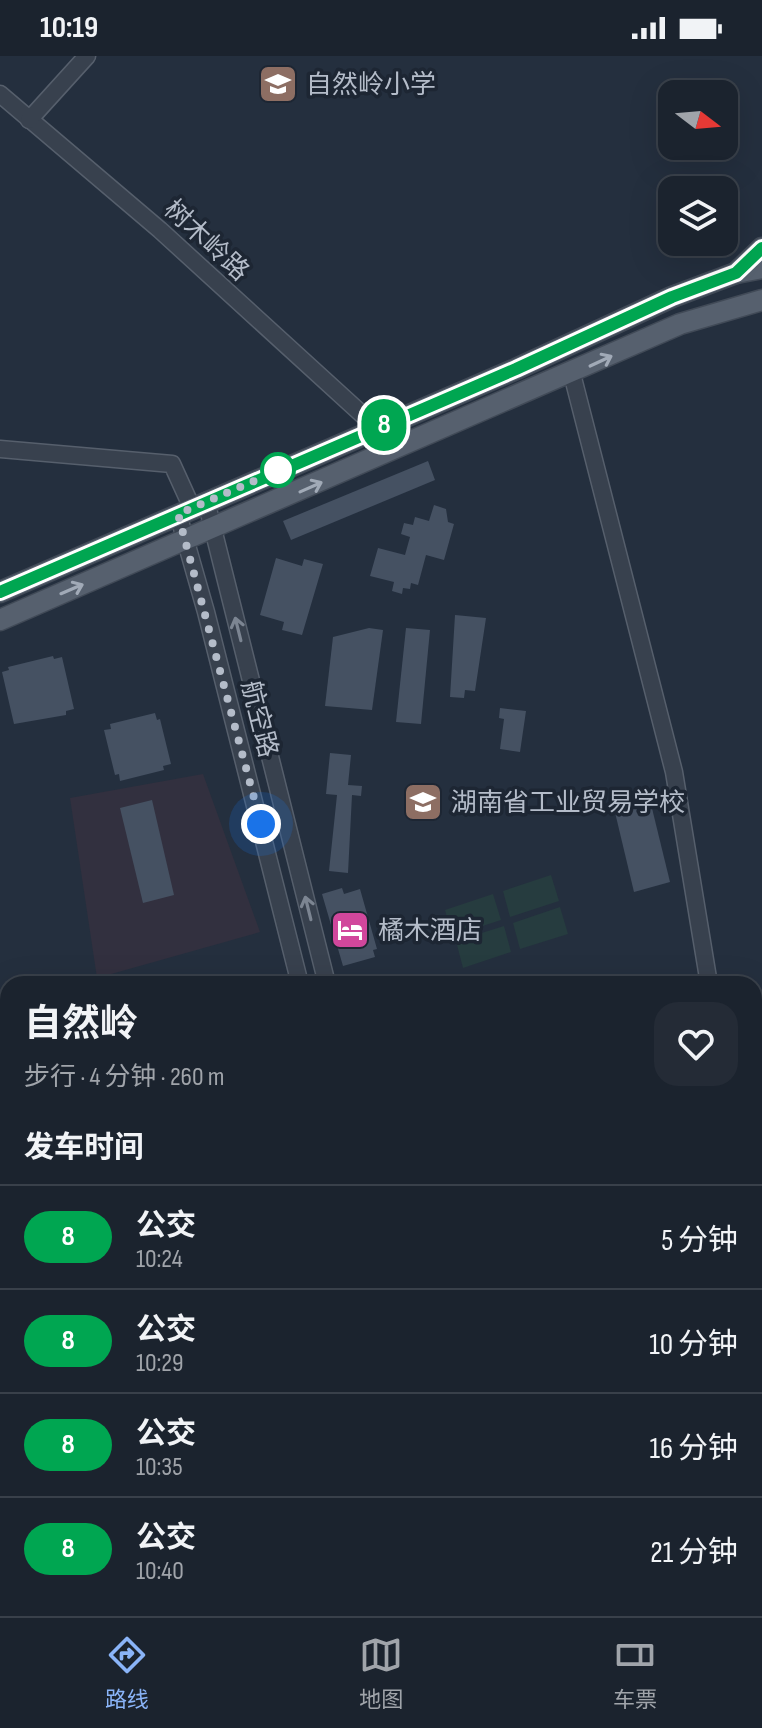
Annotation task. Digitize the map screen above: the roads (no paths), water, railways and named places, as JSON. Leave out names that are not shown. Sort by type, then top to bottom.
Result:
[{"type":"main road","points":[[736,273],[762,248]]},
{"type":"main road","points":[[0,592],[672,297],[736,273],[762,268]]},
{"type":"main road","points":[[0,620],[572,374],[680,324],[762,300]]},
{"type":"main road","points":[[731,309],[762,314]]},
{"type":"street","points":[[29,120],[87,56]]},
{"type":"street","name":"树木岭路","points":[[0,94],[160,230],[377,428]]},
{"type":"street","points":[[572,374],[674,772],[708,976]]},
{"type":"street","points":[[0,449],[172,464],[192,508]]},
{"type":"street","name":"航空路","points":[[192,508],[213,530],[325,976]]},
{"type":"street","name":"航空路","points":[[192,508],[185,542],[210,627],[298,976]]},
{"type":"place","name":"自然岭小学","points":[[278,84]]},
{"type":"place","name":"湖南省工业贸易学校","points":[[423,802]]},
{"type":"place","name":"橘木酒店","points":[[350,930]]}]
